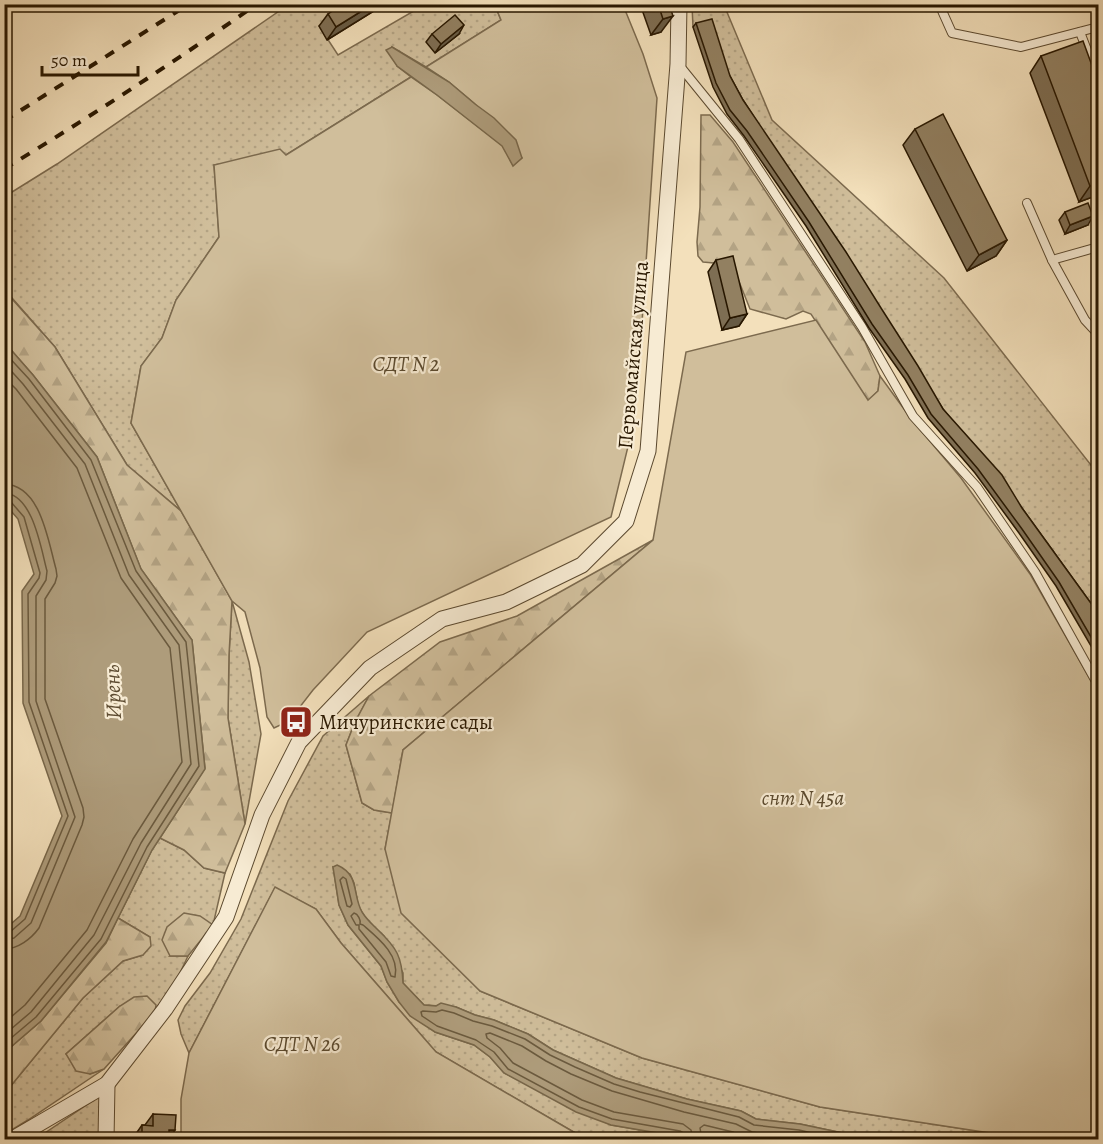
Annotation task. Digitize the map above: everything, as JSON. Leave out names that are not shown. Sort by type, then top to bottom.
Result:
[{"type":"street","name":"Первомайская улица","points":[[11,1140],[107,1084],[165,1009],[226,917],[262,815],[299,742],[370,668],[442,619],[506,602],[582,565],[626,521],[648,451],[678,64],[679,4]]},
{"type":"street","points":[[106,1140],[107,1084]]},
{"type":"lane","points":[[939,4],[952,33],[1021,47],[1098,27]]},
{"type":"lane","points":[[1080,32],[1098,79]]},
{"type":"lane","points":[[678,64],[739,139],[862,327],[913,416],[977,487],[1035,572],[1098,685]]},
{"type":"lane","points":[[1027,203],[1052,260],[1085,320],[1098,333]]},
{"type":"lane","points":[[1052,260],[1098,247]]},
{"type":"green space","points":[[288,5],[355,5],[319,26],[338,55],[424,5],[496,8],[501,20],[426,67],[392,47],[397,66],[411,77],[286,155],[214,165],[219,237],[176,300],[162,338],[141,366],[131,423],[181,511],[127,465],[55,347],[5,290],[4,197],[57,164]]},
{"type":"green space","name":"СДТ N 2","points":[[503,5],[623,5],[643,54],[657,98],[642,323],[632,430],[611,517],[367,632],[313,690],[289,721],[274,728],[267,717],[260,668],[245,612],[232,601],[131,423],[141,366],[162,338],[176,300],[219,237],[214,165],[280,149],[286,155],[411,77],[503,146],[513,165],[522,158],[475,104],[449,82],[426,67],[501,20],[496,8]]},
{"type":"green space","points":[[692,5],[724,5],[772,120],[944,278],[1098,474],[1098,622],[940,413],[693,27]]},
{"type":"green space","points":[[701,115],[710,115],[733,142],[865,342],[880,376],[878,391],[868,401],[811,314],[803,311],[786,319],[750,309],[736,274],[725,264],[703,262],[698,256]]},
{"type":"green space","points":[[4,290],[55,347],[127,465],[181,511],[232,601],[228,718],[245,824],[225,873],[204,868],[184,850],[160,838],[205,768],[192,640],[141,569],[97,457],[5,343]]},
{"type":"green space","name":"снт N 45а","points":[[816,320],[868,400],[878,391],[880,376],[912,420],[961,478],[1030,574],[1098,693],[1098,1139],[1029,1139],[820,1107],[642,1058],[480,991],[401,913],[385,849],[403,750],[653,540],[686,352]]},
{"type":"green space","points":[[653,540],[403,750],[392,813],[374,810],[362,803],[346,745],[369,696],[440,642],[517,616]]},
{"type":"green space","points":[[232,601],[249,662],[261,734],[245,824],[228,718]]},
{"type":"green space","points":[[369,696],[346,745],[362,803],[374,810],[392,813],[385,849],[480,991],[642,1058],[820,1107],[1029,1139],[871,1139],[800,1124],[756,1119],[741,1111],[687,1099],[616,1078],[553,1050],[528,1034],[494,1020],[456,1007],[424,1005],[403,983],[403,973],[384,936],[366,919],[358,905],[350,874],[333,867],[339,905],[348,925],[381,966],[399,1002],[435,1032],[474,1045],[490,1057],[504,1073],[611,1125],[693,1139],[594,1140],[577,1134],[436,1052],[341,943],[316,909],[275,888],[189,1053],[178,1020],[185,1006],[210,973],[241,919],[288,801],[323,736]]},
{"type":"green space","points":[[160,838],[184,850],[204,868],[225,873],[213,925],[170,956],[188,956],[169,996],[155,1012],[120,1006],[66,1054],[90,1074],[104,1069],[5,1134],[5,1093],[83,998],[123,961],[143,955],[150,937],[118,918]]},
{"type":"green space","name":"СДТ N 26","points":[[275,887],[316,909],[341,943],[436,1052],[577,1134],[594,1139],[181,1139],[181,1099],[189,1053]]},
{"type":"green space","points":[[184,913],[200,916],[213,925],[188,956],[170,956],[162,940],[167,927]]},
{"type":"green space","points":[[118,918],[150,937],[151,946],[143,955],[123,961],[83,998],[5,1093],[5,1052],[41,1021],[106,943]]},
{"type":"green space","points":[[147,996],[156,1005],[155,1012],[104,1069],[90,1074],[76,1071],[66,1054],[120,1006],[134,997]]},
{"type":"green space","points":[[103,1094],[99,1139],[36,1139]]},
{"type":"water","points":[[392,47],[449,82],[494,118],[516,140],[522,158],[513,166],[502,146],[397,66],[386,50]]},
{"type":"water","name":"Ирень","points":[[5,343],[97,457],[141,569],[192,640],[205,769],[152,850],[106,942],[41,1021],[5,1052],[5,929],[20,916],[62,816],[23,703],[22,591],[34,574],[18,519],[5,504]]},
{"type":"water","points":[[337,865],[349,874],[364,915],[390,942],[397,954],[403,983],[424,1005],[436,1006],[441,1003],[494,1020],[528,1034],[553,1050],[616,1078],[687,1099],[741,1111],[756,1119],[800,1124],[871,1139],[693,1139],[611,1125],[576,1112],[504,1073],[490,1057],[474,1045],[435,1032],[410,1016],[387,982],[381,966],[348,925],[339,905],[333,867]]},
{"type":"building","points":[[343,4],[373,4],[336,27],[328,14]]},
{"type":"building","points":[[658,4],[669,4],[673,16],[663,19]]},
{"type":"building","points":[[455,15],[464,25],[441,44],[432,34]]},
{"type":"building","points":[[712,19],[730,76],[743,100],[846,252],[943,409],[1002,475],[1022,508],[1098,613],[1098,649],[1059,582],[978,469],[931,414],[809,222],[730,110],[716,83],[696,23]]},
{"type":"building","points":[[1083,41],[1098,82],[1098,183],[1090,186],[1041,56]]},
{"type":"building","points":[[943,114],[1007,240],[979,255],[915,129]]},
{"type":"building","points":[[1088,203],[1093,216],[1070,225],[1065,212]]},
{"type":"building","points":[[733,256],[747,314],[730,318],[716,260]]},
{"type":"building","points":[[153,1114],[176,1115],[175,1130],[169,1130],[169,1140],[142,1140],[142,1125],[153,1126]]},
{"type":"railway","points":[[4,121],[189,4]]},
{"type":"railway","points":[[4,169],[132,89],[257,4]]},
{"type":"place","name":"Мичуринские сады","points":[[296,722]]}]
